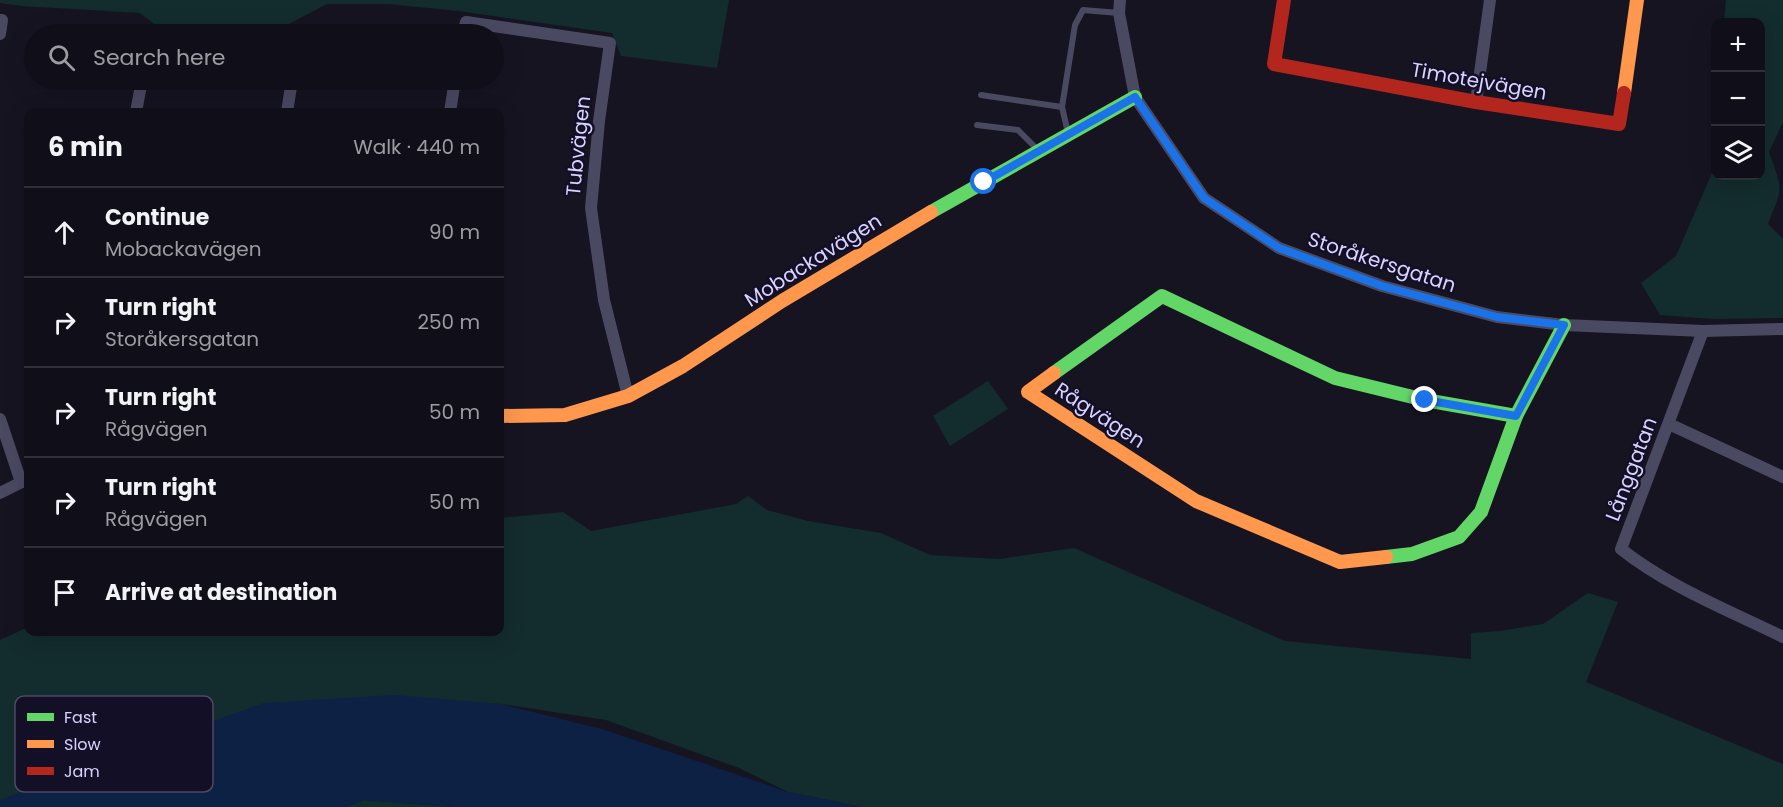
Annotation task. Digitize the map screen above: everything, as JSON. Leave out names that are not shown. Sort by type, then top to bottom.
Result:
[{"type":"street","name":"Storåkersgatan","points":[[1120,0],[1119,13],[1135,97],[1204,198],[1279,248],[1382,286],[1497,317],[1564,325],[1703,331],[1783,329]]},
{"type":"street","name":"Timotejvägen","points":[[1284,0],[1274,64],[1476,102],[1619,124],[1637,0]]},
{"type":"street","points":[[1476,102],[1490,0]]},
{"type":"street","points":[[0,20],[2,20],[0,34]]},
{"type":"street","name":"Tubvägen","points":[[504,32],[610,43],[599,121],[591,208],[604,300],[628,396]]},
{"type":"street","points":[[137,108],[140,90]]},
{"type":"street","points":[[288,108],[290,90]]},
{"type":"street","points":[[451,108],[453,90]]},
{"type":"street","name":"Mobackavägen","points":[[504,416],[565,415],[628,396],[683,366],[894,233],[1135,97]]},
{"type":"street","name":"Rågvägen","points":[[1516,416],[1425,400],[1335,378],[1162,296],[1028,392],[1196,501],[1340,562],[1412,554],[1460,537],[1481,512],[1516,416],[1564,325]]},
{"type":"street","name":"Långgatan","points":[[1703,331],[1621,549],[1643,567],[1783,637]]},
{"type":"street","points":[[0,419],[24,479]]},
{"type":"street","points":[[1669,424],[1783,477]]},
{"type":"street","points":[[0,493],[24,481]]},
{"type":"lane","points":[[1068,133],[1062,107],[1075,25],[1083,10],[1119,13]]},
{"type":"lane","points":[[981,95],[1062,107]]},
{"type":"lane","points":[[977,124],[1018,130],[1039,152]]},
{"type":"green space","points":[[0,0],[729,0],[717,68],[621,56],[612,33],[458,11],[389,4],[327,4],[289,24],[154,24],[140,13],[0,3]]},
{"type":"green space","points":[[1726,0],[1783,0],[1783,122],[1769,152],[1779,182],[1779,195],[1768,224],[1783,239],[1783,318],[1712,319],[1660,315],[1641,283],[1676,256],[1711,175],[1711,180],[1765,180],[1765,18],[1724,18]]},
{"type":"green space","points":[[988,381],[1008,409],[950,446],[933,416]]},
{"type":"green space","points":[[748,496],[767,510],[808,521],[881,533],[930,555],[999,559],[1074,548],[1285,641],[1471,659],[1471,633],[1543,624],[1588,593],[1618,602],[1586,682],[1783,764],[1783,807],[862,807],[788,792],[739,768],[606,720],[501,704],[213,760],[213,696],[15,696],[15,792],[46,792],[0,801],[0,640],[24,629],[24,636],[504,636],[504,518],[563,512],[591,531],[736,504]]},
{"type":"green space","points":[[364,800],[454,807],[345,807]]},
{"type":"water","points":[[395,695],[501,704],[602,729],[788,792],[862,807],[454,807],[364,800],[345,807],[0,807],[0,800],[21,792],[213,792],[213,721],[264,703]]},
{"type":"traffic: fast","points":[[931,212],[1135,97]]},
{"type":"traffic: fast","points":[[1054,373],[1162,296],[1335,378],[1425,400],[1516,416]]},
{"type":"traffic: fast","points":[[1386,557],[1412,554],[1459,537],[1481,512],[1516,416],[1564,325]]},
{"type":"traffic: slow","points":[[1624,93],[1637,0]]},
{"type":"traffic: slow","points":[[504,416],[565,415],[628,396],[683,366],[782,301],[931,212]]},
{"type":"traffic: slow","points":[[1054,373],[1028,392],[1196,501],[1340,562],[1386,557]]},
{"type":"traffic: jam","points":[[1284,0],[1274,64],[1476,102],[1619,124],[1624,93]]},
{"type":"route","points":[[984,182],[1135,97],[1204,198],[1279,248],[1382,286],[1497,317],[1564,325],[1516,416],[1425,400]]}]
